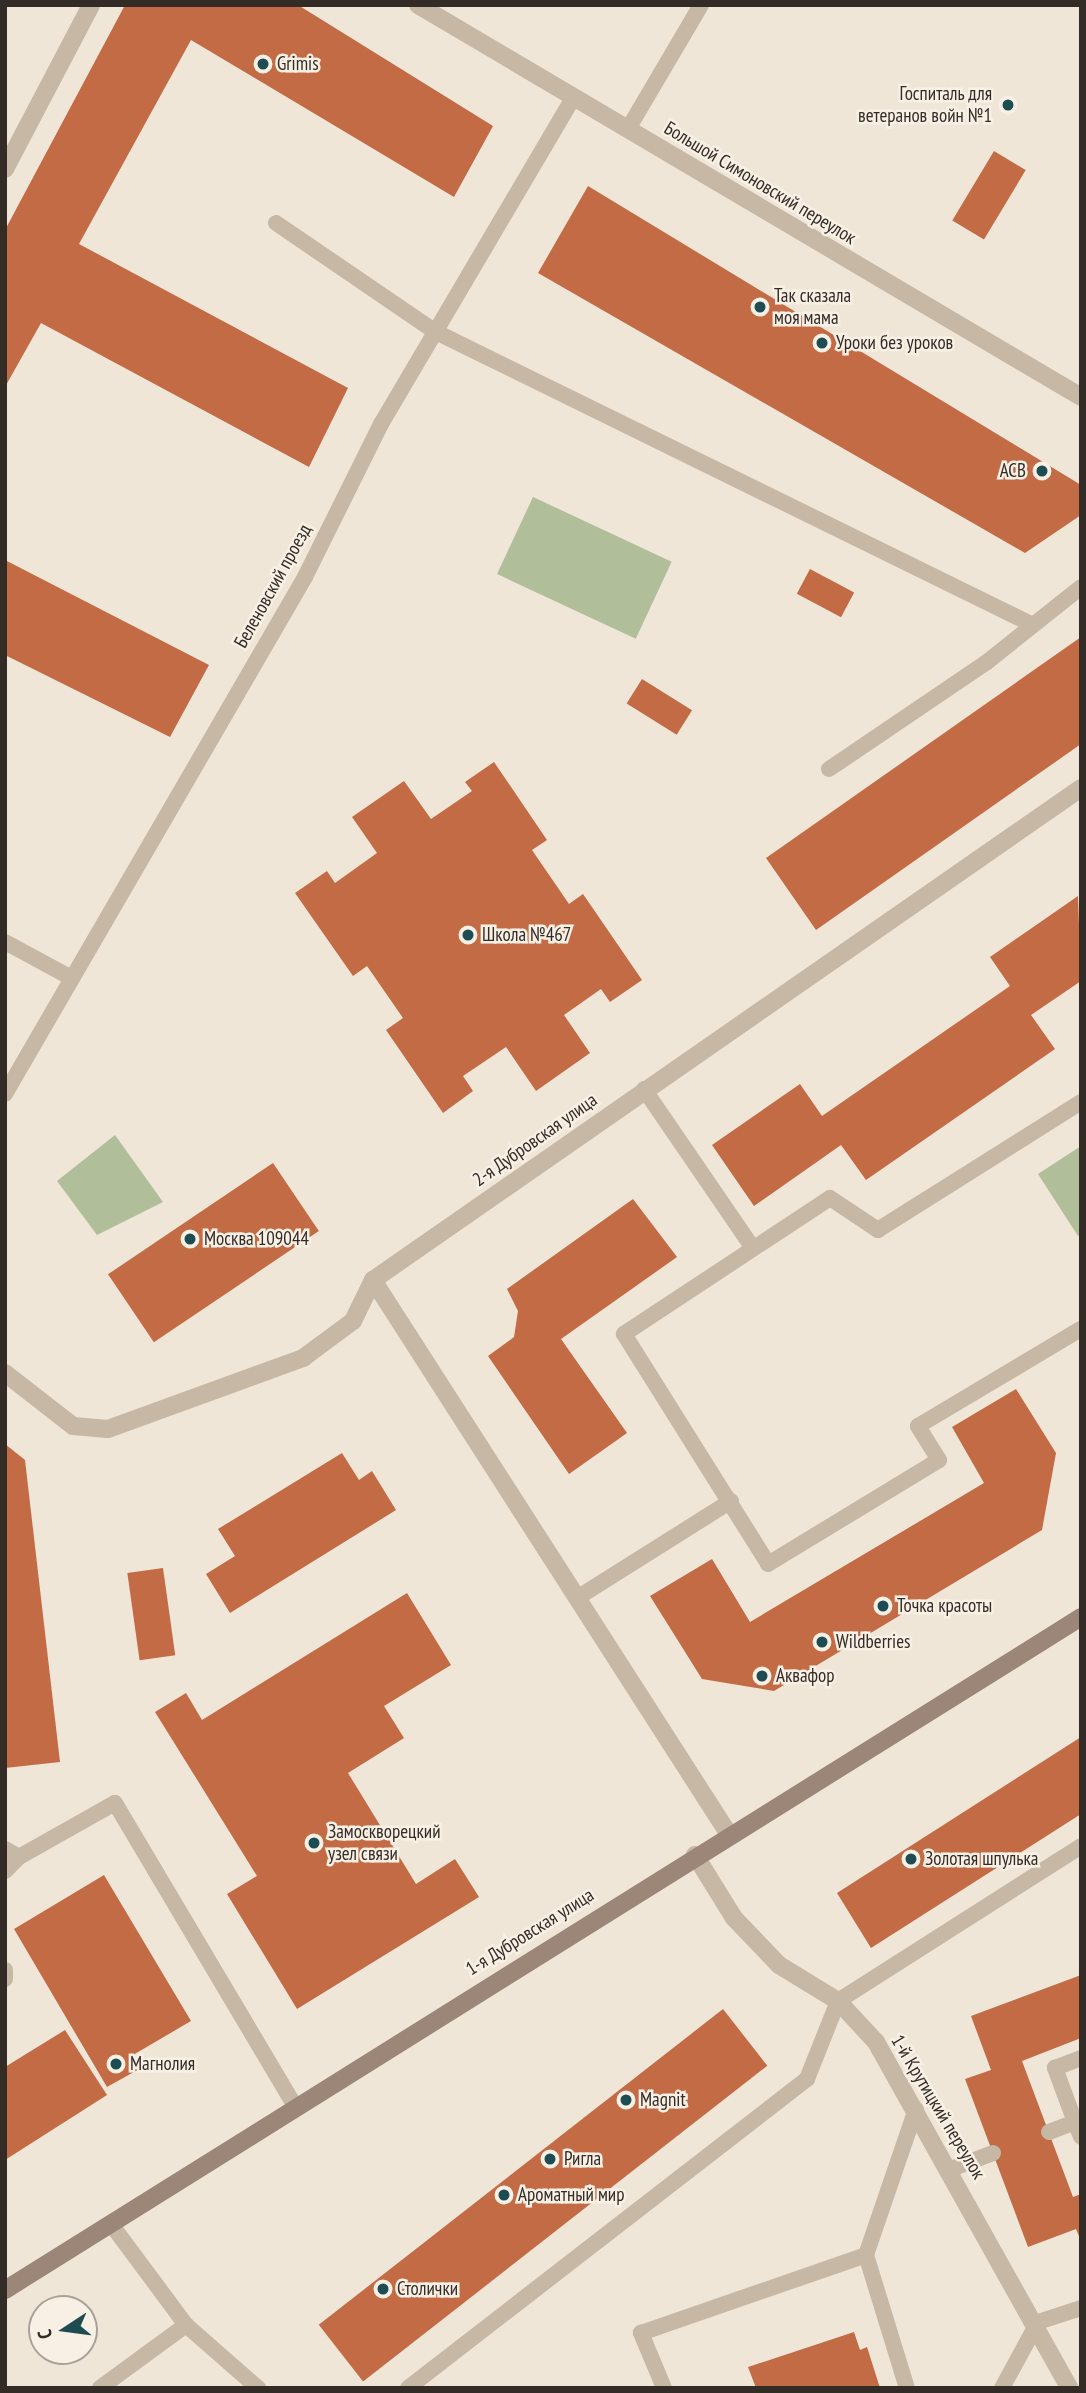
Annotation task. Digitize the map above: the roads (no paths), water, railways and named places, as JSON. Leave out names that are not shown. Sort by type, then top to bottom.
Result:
[{"type":"main road","name":"1-я Дубровская улица","points":[[5,2290],[728,1833],[1081,1617]]},
{"type":"street","points":[[5,169],[91,5]]},
{"type":"street","name":"Большой Симоновский переулок","points":[[418,5],[1081,397]]},
{"type":"street","name":"2-я Дубровская улица","points":[[5,1373],[73,1426],[108,1429],[303,1358],[353,1321],[373,1280],[644,1089],[1081,788]]},
{"type":"street","points":[[373,1280],[728,1833]]},
{"type":"street","name":"1-й Крутицкий переулок","points":[[695,1855],[734,1918],[779,1965],[838,2001],[876,2042],[1038,2322],[1069,2388]]},
{"type":"lane","points":[[628,129],[701,5]]},
{"type":"lane","name":"Беленовский проезд","points":[[5,1094],[68,976],[305,577],[381,424],[575,97]]},
{"type":"lane","points":[[276,223],[436,331],[1031,624]]},
{"type":"lane","points":[[829,769],[987,662],[1031,624],[1081,587]]},
{"type":"lane","points":[[5,942],[68,976]]},
{"type":"lane","points":[[644,1089],[753,1248]]},
{"type":"lane","points":[[1081,1102],[878,1230],[830,1198],[624,1334],[768,1564],[939,1460],[918,1426],[1081,1329]]},
{"type":"lane","points":[[577,1598],[731,1501]]},
{"type":"lane","points":[[5,1871],[12,1853],[116,1804],[294,2105]]},
{"type":"lane","points":[[408,2388],[807,2079],[838,2001],[1081,1846]]},
{"type":"lane","points":[[5,1970],[5,1979]]},
{"type":"lane","points":[[1049,2132],[1078,2129],[1055,2068],[1081,2058]]},
{"type":"lane","points":[[907,2388],[866,2255],[916,2109]]},
{"type":"lane","points":[[951,2169],[993,2153]]},
{"type":"lane","points":[[111,2224],[186,2325],[258,2388]]},
{"type":"lane","points":[[664,2388],[641,2333],[866,2255]]},
{"type":"lane","points":[[1002,2388],[1038,2322],[1081,2308]]},
{"type":"lane","points":[[100,2388],[186,2325]]},
{"type":"place","name":"Grimis","points":[[263,64]]},
{"type":"place","name":"Госпиталь для ветеранов войн №1","points":[[1008,105]]},
{"type":"place","name":"Так сказала моя мама","points":[[760,307]]},
{"type":"place","name":"Уроки без уроков","points":[[822,343]]},
{"type":"place","name":"АСВ","points":[[1042,471]]},
{"type":"place","name":"Школа №467","points":[[468,935]]},
{"type":"place","name":"Москва 109044","points":[[190,1239]]},
{"type":"place","name":"Точка красоты","points":[[883,1606]]},
{"type":"place","name":"Wildberries","points":[[822,1642]]},
{"type":"place","name":"Аквафор","points":[[762,1676]]},
{"type":"place","name":"Замоскворецкий узел связи","points":[[314,1843]]},
{"type":"place","name":"Золотая шпулька","points":[[911,1859]]},
{"type":"place","name":"Магнолия","points":[[116,2064]]},
{"type":"place","name":"Magnit","points":[[626,2100]]},
{"type":"place","name":"Ригла","points":[[550,2159]]},
{"type":"place","name":"Ароматный мир","points":[[504,2195]]},
{"type":"place","name":"Столички","points":[[383,2289]]}]
